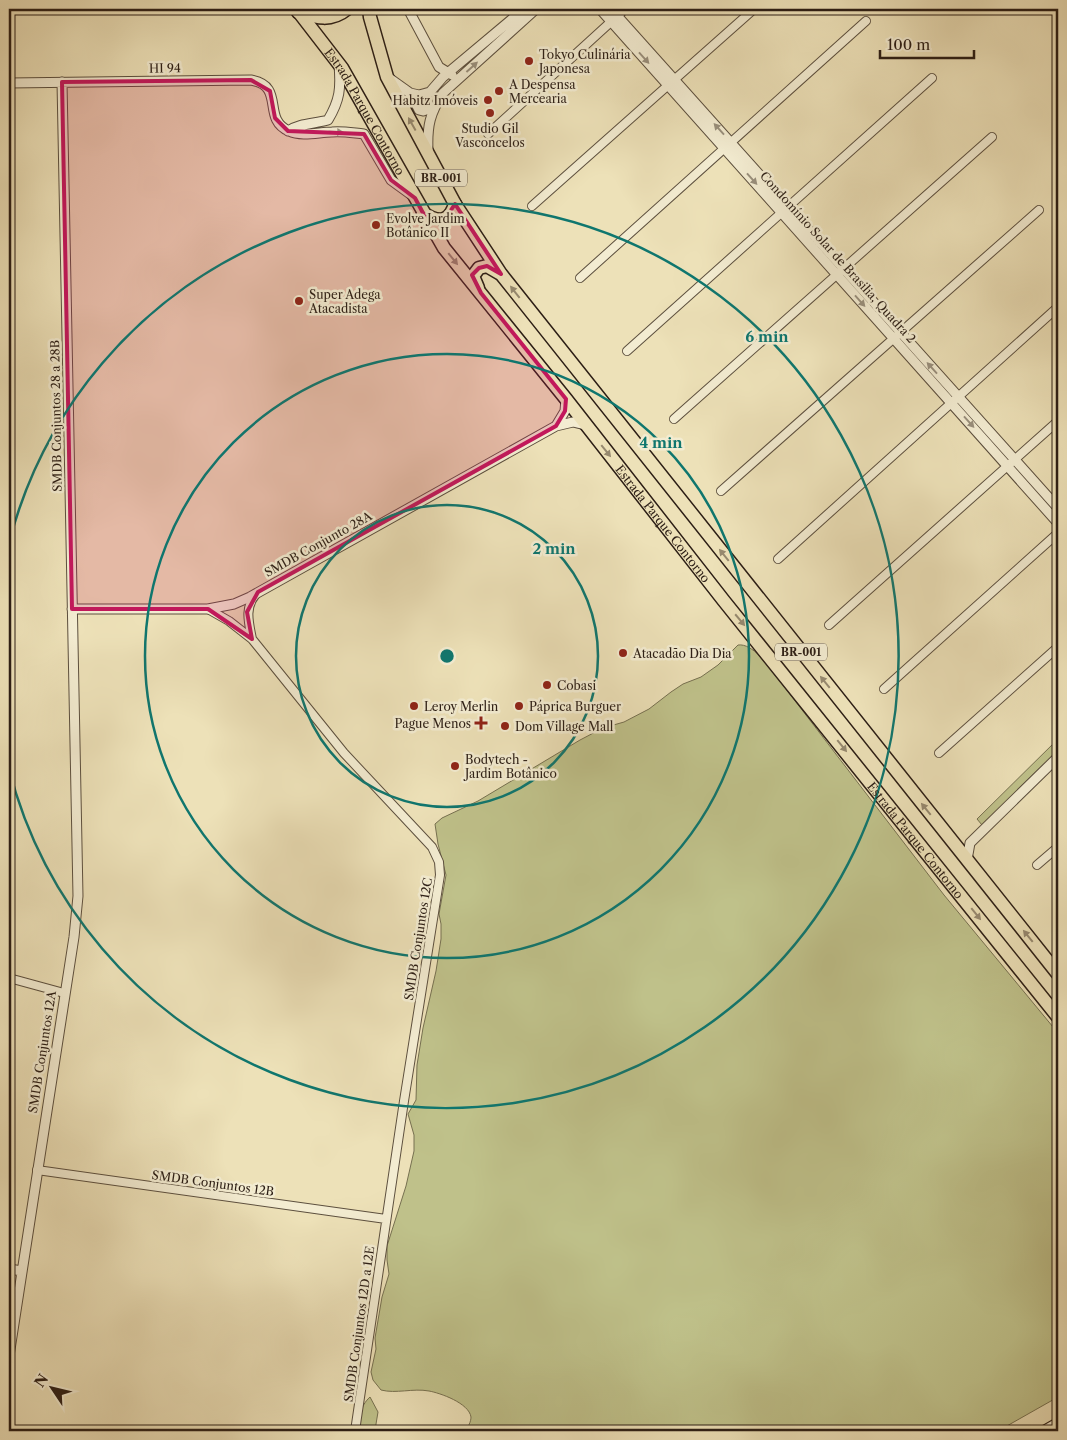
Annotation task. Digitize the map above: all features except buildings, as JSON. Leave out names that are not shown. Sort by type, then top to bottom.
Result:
[{"type":"highway","name":"BR-001","points":[[295,10],[318,19],[340,15],[348,9]]},
{"type":"highway","name":"BR-001","points":[[369,9],[386,76],[455,204],[501,274],[1058,974]]},
{"type":"highway","name":"Estrada Parque Contorno","points":[[295,10],[338,62],[444,248],[1058,1017]]},
{"type":"highway","points":[[423,213],[434,220],[445,219],[452,213],[455,204]]},
{"type":"highway","points":[[480,293],[473,276],[479,268],[486,266],[501,274]]},
{"type":"main road","points":[[1044,1431],[1058,1423]]},
{"type":"street","points":[[408,9],[439,67],[447,74],[452,75],[456,82]]},
{"type":"street","points":[[386,76],[410,93],[419,95],[430,92],[447,74],[524,9]]},
{"type":"street","points":[[428,152],[428,127],[434,106],[443,93],[536,9]]},
{"type":"street","name":"Condomínio Solar de Brasilia, Quadra 2","points":[[600,9],[613,15],[1011,463],[1058,523]]},
{"type":"street","points":[[488,134],[613,15],[625,9]]},
{"type":"street","points":[[532,206],[754,9]]},
{"type":"street","points":[[580,278],[866,21]]},
{"type":"street","points":[[288,131],[298,125],[314,124],[328,120],[336,107],[339,97],[340,79],[338,62]]},
{"type":"street","points":[[627,351],[932,78]]},
{"type":"street","name":"HI 94","points":[[9,83],[259,81],[266,85],[270,91],[275,118],[278,124],[288,131]]},
{"type":"street","name":"SMDB Conjuntos 28 a 28B","points":[[62,82],[76,750]]},
{"type":"street","points":[[424,94],[418,102],[419,110],[423,111],[434,106]]},
{"type":"street","points":[[288,131],[297,134],[333,132],[364,134],[391,180],[415,198]]},
{"type":"street","points":[[674,419],[992,136]]},
{"type":"street","points":[[721,492],[1039,210]]},
{"type":"street","points":[[778,559],[1058,306]]},
{"type":"street","points":[[556,426],[564,411],[566,399]]},
{"type":"street","points":[[829,625],[1058,421]]},
{"type":"street","points":[[556,426],[573,422],[585,425]]},
{"type":"street","name":"SMDB Conjunto 28A","points":[[72,610],[208,609],[234,604],[556,426]]},
{"type":"street","name":"Condomínio Solar de Brasilia, Quadra 2","points":[[1011,463],[1058,508]]},
{"type":"street","points":[[884,689],[1058,533]]},
{"type":"street","name":"SMDB Conjuntos 12C","points":[[252,639],[247,612],[249,603],[258,592]]},
{"type":"street","name":"SMDB Conjuntos 12C","points":[[208,609],[229,621],[252,639],[344,754],[432,847],[439,862],[440,875],[435,911],[386,1219]]},
{"type":"street","points":[[939,753],[1058,647]]},
{"type":"street","name":"SMDB Conjuntos 12A","points":[[9,1356],[74,936],[78,896],[76,750]]},
{"type":"street","points":[[967,860],[970,843],[1058,757]]},
{"type":"street","points":[[956,845],[970,843]]},
{"type":"street","points":[[1038,865],[1058,847]]},
{"type":"street","points":[[9,978],[64,993]]},
{"type":"street","name":"SMDB Conjuntos 12B","points":[[37,1170],[386,1219]]},
{"type":"street","name":"SMDB Conjuntos 12D a 12E","points":[[355,1431],[386,1219]]},
{"type":"street","points":[[9,1269],[22,1271]]},
{"type":"highlighted area","points":[[251,80],[270,91],[275,118],[288,131],[364,134],[391,180],[415,198],[423,213],[434,220],[445,219],[455,204],[501,274],[487,266],[479,268],[472,275],[481,293],[566,399],[565,411],[556,426],[258,592],[247,612],[252,639],[208,609],[72,609],[62,82]]},
{"type":"green space","points":[[738,645],[744,645],[755,651],[764,661],[944,895],[1058,1033],[1058,1397],[998,1431],[465,1431],[471,1417],[469,1412],[460,1403],[447,1396],[429,1391],[381,1390],[373,1380],[371,1372],[376,1349],[375,1338],[382,1297],[389,1274],[387,1246],[406,1186],[414,1151],[414,1135],[408,1114],[416,1100],[417,1065],[441,939],[439,914],[446,875],[435,824],[442,818],[478,801],[580,740],[603,728],[624,722],[649,709],[683,684],[701,677],[718,665]]},
{"type":"green space","points":[[1058,739],[1058,750],[982,825],[977,819]]},
{"type":"green space","points":[[370,1397],[378,1412],[375,1430],[361,1431],[362,1409]]},
{"type":"place","name":"Tokyo Culinária Japonesa","points":[[529,61]]},
{"type":"place","name":"A Despensa Mercearia","points":[[499,91]]},
{"type":"place","name":"Habitz Imóveis","points":[[488,100]]},
{"type":"place","name":"Studio Gil Vasconcelos","points":[[490,113]]},
{"type":"place","name":"Evolve Jardim Botânico II","points":[[376,225]]},
{"type":"place","name":"Super Adega Atacadista","points":[[299,301]]},
{"type":"place","name":"Atacadão Dia Dia","points":[[623,653]]},
{"type":"place","name":"Cobasi","points":[[547,685]]},
{"type":"place","name":"Leroy Merlin","points":[[414,706]]},
{"type":"place","name":"Páprica Burguer","points":[[519,706]]},
{"type":"place","name":"Pague Menos","points":[[481,723]]},
{"type":"place","name":"Dom Village Mall","points":[[505,726]]},
{"type":"place","name":"Bodytech - Jardim Botânico","points":[[455,766]]}]
